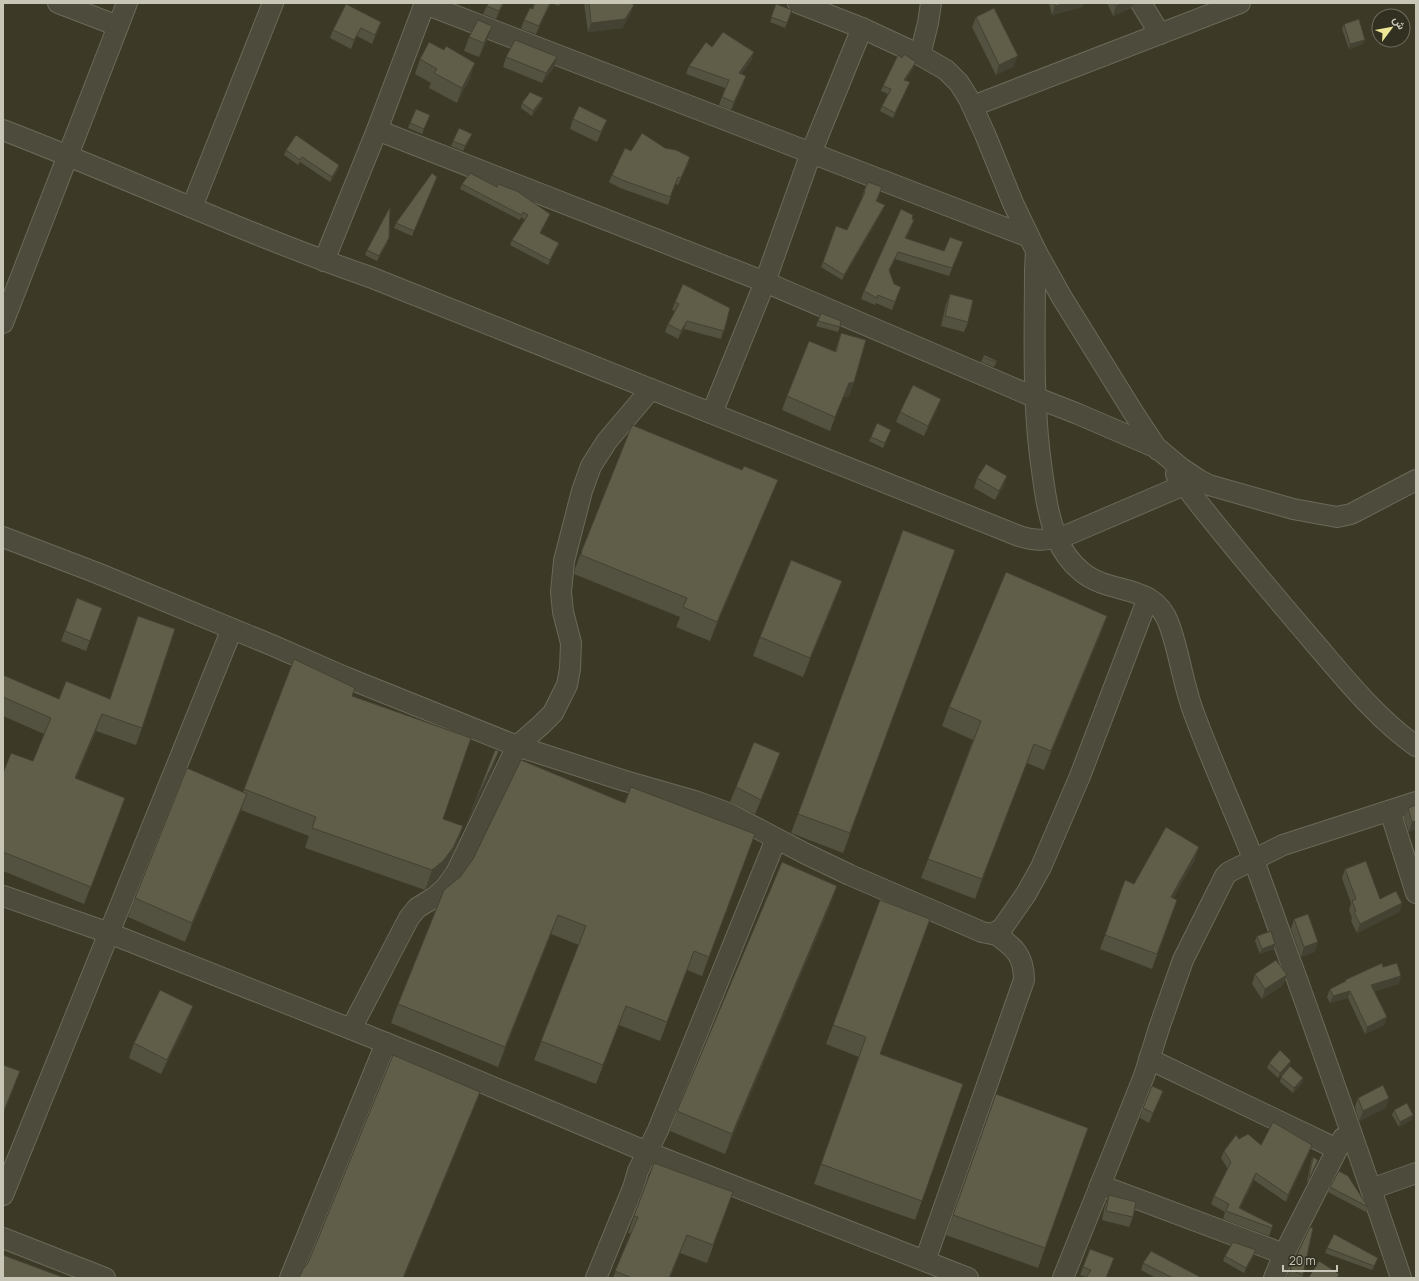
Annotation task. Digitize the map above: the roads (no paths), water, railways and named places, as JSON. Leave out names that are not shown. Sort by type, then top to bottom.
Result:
[{"type":"street","points":[[58,3],[118,26]]},
{"type":"street","points":[[3,324],[127,3]]},
{"type":"street","points":[[192,207],[273,3]]},
{"type":"street","points":[[798,3],[862,28],[920,55],[946,70],[959,83],[973,106],[1032,244],[1069,309],[1157,448],[1232,547],[1322,651],[1386,722],[1416,746]]},
{"type":"street","points":[[920,55],[928,23],[931,3]]},
{"type":"street","points":[[1141,3],[1160,34]]},
{"type":"street","points":[[973,106],[1240,3]]},
{"type":"street","points":[[324,261],[377,130],[425,4],[811,153],[1032,244]]},
{"type":"street","points":[[712,413],[765,282],[811,153],[862,28]]},
{"type":"street","points":[[3,130],[68,155],[324,261],[370,277],[1019,536],[1038,541],[1056,538],[1081,530],[1184,484]]},
{"type":"street","points":[[377,130],[765,282],[1078,414],[1157,448],[1180,468],[1209,485],[1293,509],[1331,516],[1344,516],[1351,514],[1416,480]]},
{"type":"street","points":[[1032,244],[1035,269],[1035,397],[1039,456],[1044,487],[1056,538],[1072,562],[1082,573],[1097,582],[1148,598],[1158,605],[1164,613],[1169,624],[1194,714],[1254,860],[1349,1125],[1401,1278]]},
{"type":"street","points":[[351,1029],[409,918],[417,908],[435,897],[445,888],[456,874],[517,746],[553,713],[567,685],[570,669],[571,643],[563,612],[561,592],[564,561],[582,491],[591,466],[607,441],[652,389]]},
{"type":"street","points":[[3,537],[97,573],[345,677],[517,746],[622,780],[695,801],[728,813],[776,839],[850,875],[982,932],[992,934],[1003,927],[1026,894],[1041,867],[1080,776],[1148,598]]},
{"type":"street","points":[[3,1195],[232,629]]},
{"type":"street","points":[[1063,1278],[1144,1076],[1183,960],[1220,885],[1229,872],[1276,848],[1294,841],[1416,802]]},
{"type":"street","points":[[1390,811],[1416,893]]},
{"type":"street","points":[[596,1278],[633,1188],[638,1171],[658,1130],[776,839]]},
{"type":"street","points":[[3,896],[109,934],[351,1029],[646,1152],[968,1278]]},
{"type":"street","points":[[925,1261],[1024,980],[1024,971],[1019,955],[1009,944],[994,933]]},
{"type":"street","points":[[290,1278],[386,1043]]},
{"type":"street","points":[[1149,1059],[1337,1149]]},
{"type":"street","points":[[1274,1278],[1284,1254],[1349,1125]]},
{"type":"street","points":[[1371,1189],[1416,1173]]},
{"type":"street","points":[[1100,1185],[1284,1254]]},
{"type":"street","points":[[3,1238],[105,1278]]}]
